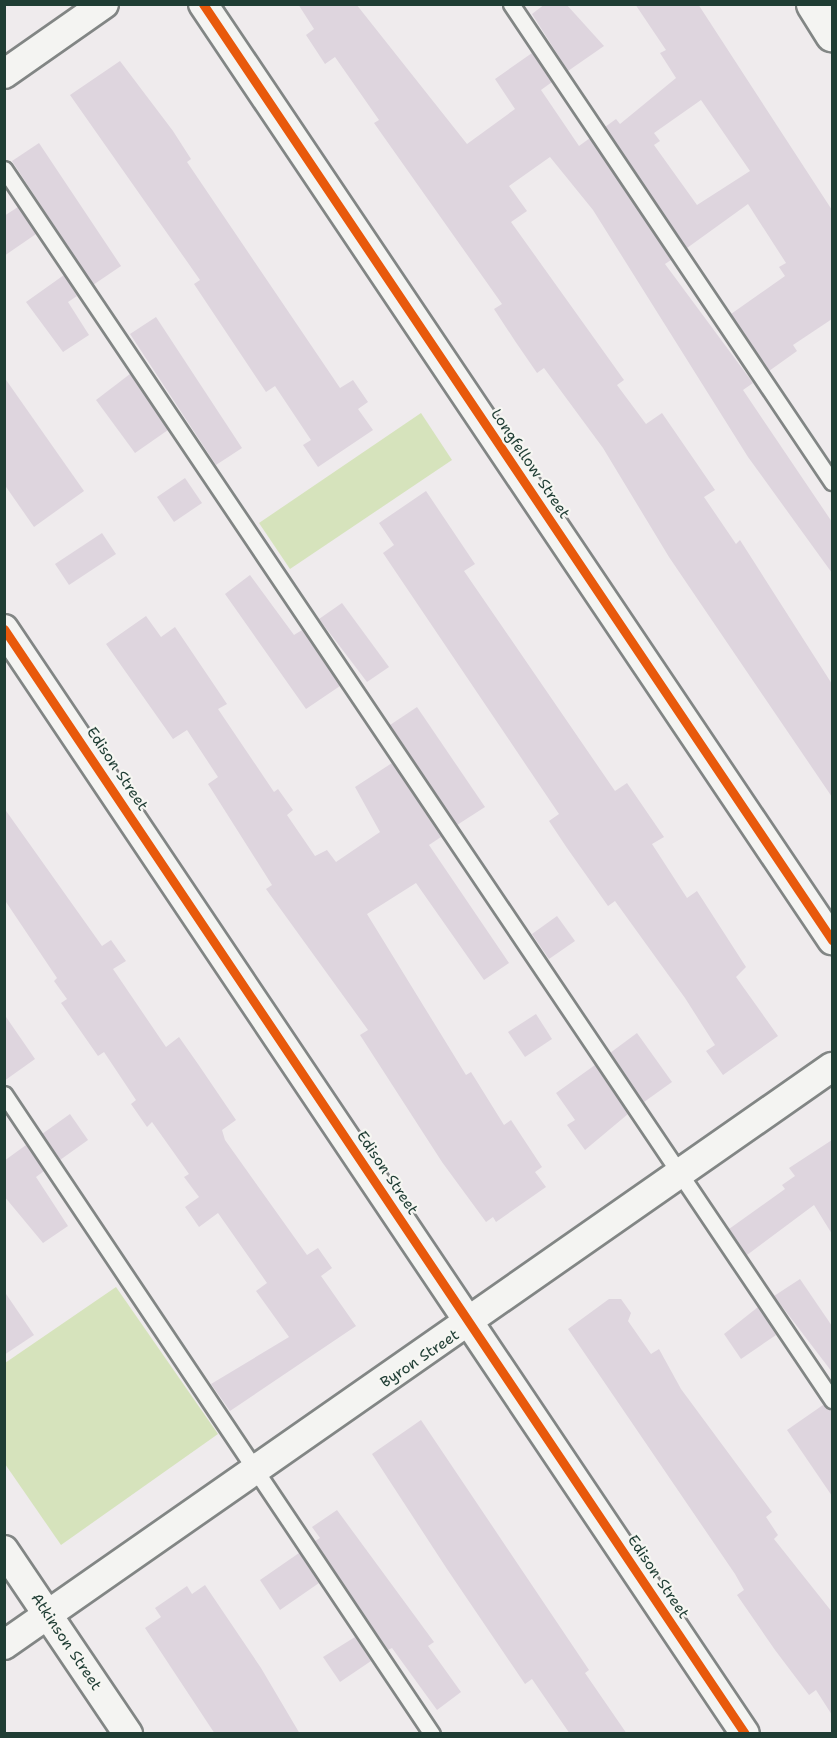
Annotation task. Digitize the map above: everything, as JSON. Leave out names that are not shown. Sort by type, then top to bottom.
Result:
[{"type":"street","points":[[4,74],[104,4]]},
{"type":"street","name":"Longfellow Street","points":[[203,4],[832,940]]},
{"type":"street","points":[[813,4],[832,34]]},
{"type":"street","name":"Edison Street","points":[[4,629],[746,1734]]},
{"type":"street","name":"Byron Street","points":[[4,1645],[471,1324],[678,1174],[832,1067]]},
{"type":"street","name":"Atkinson Street","points":[[4,1550],[128,1734]]},
{"type":"lane","points":[[511,4],[832,482]]},
{"type":"lane","points":[[4,169],[832,1400]]},
{"type":"lane","points":[[4,1094],[432,1734]]},
{"type":"green space","points":[[421,413],[452,460],[290,569],[259,523]]},
{"type":"green space","points":[[116,1287],[218,1434],[61,1545],[5,1464],[5,1363]]},
{"type":"building","points":[[298,4],[356,4],[467,144],[515,109],[495,79],[532,53],[552,82],[541,90],[579,146],[590,138],[671,260],[665,264],[753,383],[743,390],[832,522],[832,573],[748,457],[593,210],[550,157],[509,186],[527,211],[511,222],[624,380],[617,385],[646,424],[662,413],[715,490],[704,497],[736,544],[740,540],[832,684],[832,797],[669,557],[603,448],[544,368],[537,373],[515,341],[494,309],[502,304],[374,123],[379,120],[335,57],[325,64],[306,35],[314,29]]},
{"type":"building","points":[[545,4],[566,4],[604,46],[568,71],[532,14]]},
{"type":"building","points":[[635,4],[698,4],[832,210],[832,319],[793,345],[797,351],[769,371],[731,314],[785,276],[779,267],[786,263],[748,204],[687,248],[605,127],[616,119],[620,124],[676,78],[660,53],[666,50]],"holes":[[[701,100],[750,171],[697,205],[654,145],[660,141],[654,133]]]},
{"type":"building","points":[[120,61],[173,131],[191,159],[187,162],[340,388],[353,380],[368,402],[358,409],[373,430],[318,467],[303,445],[311,440],[275,386],[266,392],[194,284],[200,280],[70,95]]},
{"type":"building","points":[[39,143],[121,266],[93,285],[12,161]]},
{"type":"building","points":[[18,207],[36,234],[4,256],[4,216]]},
{"type":"building","points":[[64,275],[77,296],[68,302],[89,335],[63,352],[26,302]]},
{"type":"building","points":[[156,317],[242,448],[216,465],[130,334]]},
{"type":"building","points":[[130,374],[168,430],[135,453],[96,400]]},
{"type":"building","points":[[4,377],[84,491],[34,527],[4,484]]},
{"type":"building","points":[[185,478],[202,503],[174,522],[157,497]]},
{"type":"building","points":[[426,491],[475,564],[464,571],[615,791],[627,783],[664,837],[652,844],[687,898],[697,891],[746,967],[736,977],[778,1036],[723,1075],[706,1051],[715,1045],[685,998],[615,901],[608,906],[567,848],[549,821],[559,814],[383,553],[394,545],[379,523]]},
{"type":"building","points":[[102,533],[116,554],[69,585],[55,564]]},
{"type":"building","points":[[250,575],[294,635],[302,630],[340,686],[306,709],[225,594]]},
{"type":"building","points":[[342,603],[389,667],[367,682],[319,619]]},
{"type":"building","points":[[146,616],[161,637],[175,627],[227,704],[218,709],[274,792],[278,789],[293,810],[287,815],[315,856],[327,850],[336,862],[380,832],[355,787],[392,763],[441,837],[429,845],[509,963],[484,980],[416,883],[367,914],[466,1075],[471,1072],[504,1125],[511,1120],[542,1167],[535,1172],[546,1187],[496,1222],[493,1217],[486,1222],[442,1162],[360,1035],[368,1030],[266,889],[272,885],[208,784],[218,777],[187,730],[173,739],[106,644]]},
{"type":"building","points":[[417,707],[485,807],[457,825],[390,725]]},
{"type":"building","points":[[4,808],[102,946],[111,940],[126,961],[113,969],[166,1047],[179,1037],[198,1064],[236,1120],[222,1130],[225,1140],[307,1255],[318,1248],[332,1268],[321,1276],[356,1326],[230,1411],[211,1384],[289,1337],[256,1291],[267,1283],[218,1213],[199,1227],[185,1207],[199,1197],[184,1177],[189,1174],[152,1122],[147,1127],[131,1104],[136,1100],[104,1052],[98,1056],[61,1003],[67,999],[54,981],[57,978],[4,899]]},
{"type":"building","points":[[557,916],[575,941],[549,959],[532,934]]},
{"type":"building","points":[[4,1014],[35,1059],[4,1081]]},
{"type":"building","points":[[536,1014],[552,1039],[525,1057],[508,1032]]},
{"type":"building","points":[[637,1033],[672,1082],[644,1102],[610,1053]]},
{"type":"building","points":[[595,1065],[628,1114],[585,1150],[567,1125],[575,1120],[556,1093]]},
{"type":"building","points":[[70,1114],[88,1140],[60,1160],[42,1134]]},
{"type":"building","points":[[832,1140],[832,1234],[814,1205],[747,1255],[729,1229],[785,1189],[782,1185],[795,1176],[789,1168]]},
{"type":"building","points":[[26,1145],[44,1171],[36,1177],[68,1226],[43,1243],[4,1196],[4,1161]]},
{"type":"building","points":[[800,1279],[832,1326],[832,1372],[774,1296]]},
{"type":"building","points":[[4,1291],[34,1335],[4,1355]]},
{"type":"building","points":[[609,1299],[621,1299],[631,1313],[628,1321],[651,1354],[659,1349],[681,1389],[772,1512],[766,1517],[778,1535],[774,1539],[832,1612],[832,1715],[816,1690],[809,1695],[737,1595],[744,1590],[735,1574],[568,1329]]},
{"type":"building","points":[[758,1307],[776,1335],[741,1359],[724,1334]]},
{"type":"building","points":[[823,1405],[832,1410],[832,1496],[787,1430]]},
{"type":"building","points":[[421,1420],[589,1670],[585,1673],[627,1734],[570,1734],[532,1679],[525,1684],[447,1569],[372,1454]]},
{"type":"building","points":[[337,1510],[434,1642],[428,1646],[461,1692],[437,1710],[392,1648],[388,1650],[315,1541],[320,1538],[312,1527]]},
{"type":"building","points":[[299,1553],[319,1583],[280,1610],[260,1580]]},
{"type":"building","points":[[205,1585],[261,1668],[300,1734],[215,1734],[145,1628],[161,1617],[155,1608],[187,1586],[192,1594]]},
{"type":"building","points":[[355,1637],[371,1661],[340,1682],[323,1657]]},
{"type":"cycle path","points":[[203,4],[832,940]]},
{"type":"cycle path","points":[[4,629],[745,1734]]}]
